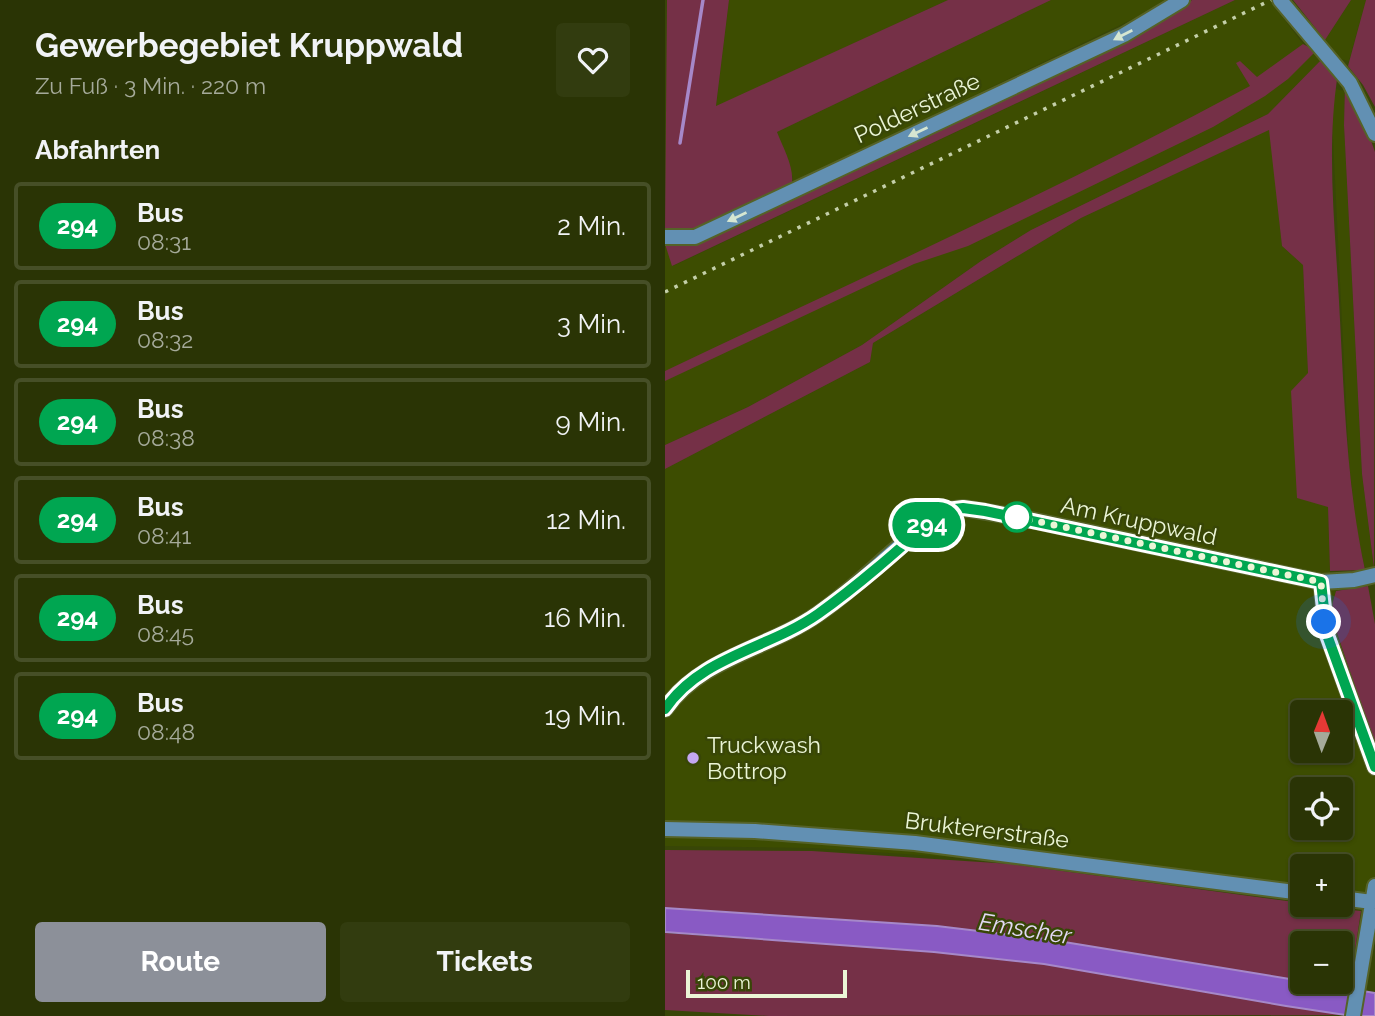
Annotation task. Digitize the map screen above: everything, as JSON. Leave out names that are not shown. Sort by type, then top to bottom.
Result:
[{"type":"street","name":"Polderstraße","points":[[665,237],[695,237],[1124,35],[1182,0]]},
{"type":"street","points":[[1280,0],[1350,83],[1375,134]]},
{"type":"street","name":"Am Kruppwald","points":[[665,709],[700,673],[817,615],[947,510],[963,508],[1017,517],[1321,582],[1354,580],[1375,575]]},
{"type":"street","points":[[1321,582],[1327,635],[1375,767]]},
{"type":"street","name":"Bruktererstraße","points":[[665,829],[755,831],[901,842],[1290,891]]},
{"type":"street","points":[[1353,1016],[1375,886]]},
{"type":"street","points":[[1353,900],[1372,902]]},
{"type":"shaded area","points":[[667,0],[729,0],[716,106],[948,0],[1051,0],[777,132],[790,164],[792,183],[709,223],[689,230],[665,231]]},
{"type":"shaded area","points":[[729,0],[948,0],[716,107]]},
{"type":"shaded area","points":[[1051,0],[1168,0],[792,183],[793,178],[777,132]]},
{"type":"shaded area","points":[[1192,0],[1235,0],[672,266],[665,244],[1133,35],[1165,20]]},
{"type":"shaded area","points":[[1235,0],[1285,0],[1274,6],[1303,44],[1323,58],[1268,114],[1031,230],[981,261],[862,345],[748,407],[665,445],[665,244],[673,266]]},
{"type":"shaded area","points":[[1293,0],[1351,0],[1325,40]]},
{"type":"shaded area","points":[[1351,0],[1366,0],[1349,61],[1340,59],[1325,40]]},
{"type":"shaded area","points":[[1366,0],[1375,0],[1375,107],[1348,66]]},
{"type":"shaded area","points":[[1303,44],[1316,51],[1288,79],[1213,127],[968,246],[914,264],[665,381],[665,371],[1033,197],[1250,86],[1236,63],[1240,61],[1257,77]]},
{"type":"shaded area","points":[[1323,58],[1338,73],[1332,158],[1334,216],[1347,436],[1354,504],[1365,570],[1330,571],[1328,507],[1297,498],[1291,391],[1308,373],[1303,265],[1282,246],[1269,130],[1081,218],[873,343],[870,362],[665,469],[665,445],[748,407],[862,345],[981,261],[1031,230],[1268,114]]},
{"type":"shaded area","points":[[1345,84],[1375,152],[1374,568],[1362,474],[1344,125]]},
{"type":"shaded area","points":[[1335,89],[1345,91],[1344,125],[1362,474],[1374,568],[1365,570],[1357,532],[1349,464],[1332,119]]},
{"type":"shaded area","points":[[1270,129],[1282,246],[1303,265],[1308,373],[1328,507],[1330,571],[1336,591],[1330,612],[1375,746],[1375,905],[1353,902],[1353,854],[1290,854],[1290,895],[1011,861],[812,848],[665,846],[665,469],[870,362],[873,343],[1081,218]]},
{"type":"shaded area","points":[[1368,586],[1375,624],[1375,746],[1330,612],[1336,591]]},
{"type":"shaded area","points":[[665,850],[812,851],[1011,864],[1290,901],[1290,917],[1353,917],[1353,910],[1361,911],[1353,964],[1353,931],[1290,931],[1290,980],[1046,939],[937,926],[665,908]]},
{"type":"shaded area","points":[[665,908],[937,926],[1046,939],[1290,979],[1290,994],[1353,994],[1353,989],[1375,993],[1375,1016],[1352,1016],[1286,1006],[1044,964],[934,952],[665,932]]},
{"type":"shaded area","points":[[665,933],[934,952],[1044,964],[1343,1015],[769,1016],[665,1010]]},
{"type":"waterway","points":[[680,143],[703,0]]},
{"type":"railway","points":[[665,292],[1271,0]]},
{"type":"bus line","name":"294","points":[[665,709],[700,673],[817,615],[934,518],[947,510],[963,508],[1017,517],[1321,582],[1327,635],[1375,767]]},
{"type":"place","name":"Truckwash Bottrop","points":[[693,758]]},
{"type":"route","points":[[1017,517],[1321,582],[1324,622]]},
{"type":"water label","name":"Emscher","points":[[1025,929]]}]
